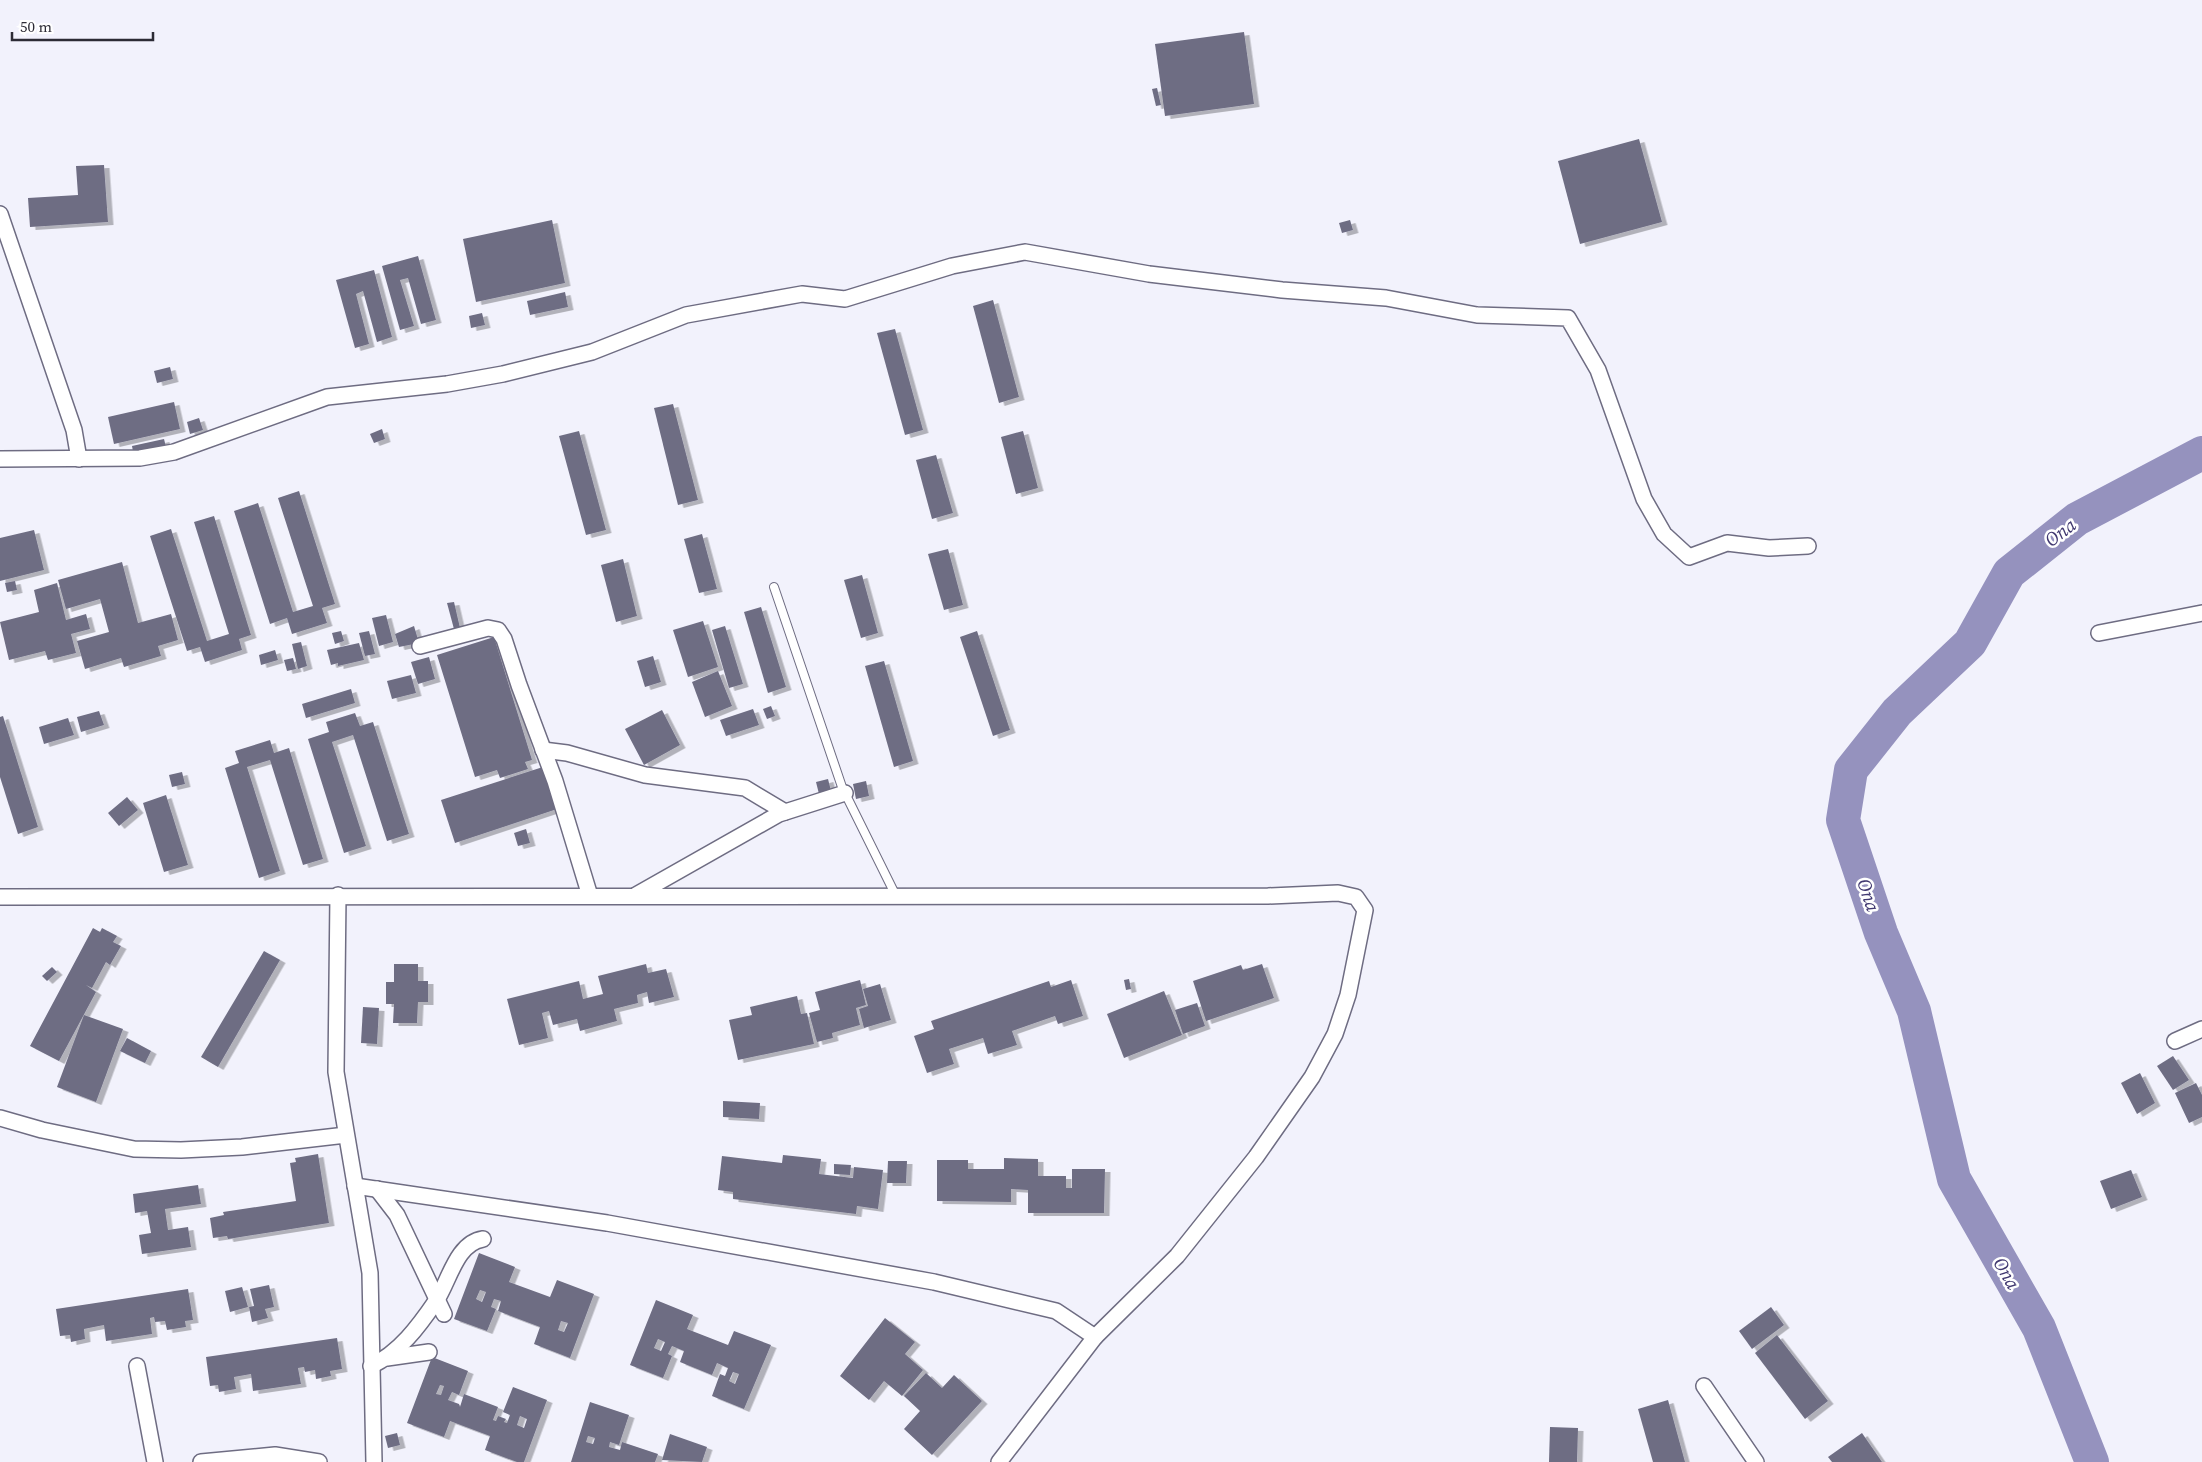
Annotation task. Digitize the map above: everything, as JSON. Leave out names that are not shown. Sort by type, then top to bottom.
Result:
[{"type":"street","points":[[0,214],[60,386],[74,430],[79,459]]},
{"type":"street","points":[[0,459],[140,458],[174,452],[326,397],[447,384],[503,374],[592,352],[686,315],[802,294],[845,299],[952,266],[1025,252],[1149,274],[1282,290],[1386,298],[1477,315],[1568,318],[1598,370],[1644,500],[1664,534],[1689,557],[1728,543],[1769,548],[1808,546]]},
{"type":"street","points":[[2100,633],[2202,613]]},
{"type":"street","points":[[420,646],[488,628],[498,630],[504,639],[555,781],[590,896]]},
{"type":"street","points":[[543,750],[567,754],[645,774],[745,788],[785,812]]},
{"type":"street","points":[[634,896],[735,837],[785,812],[845,793]]},
{"type":"street","points":[[0,897],[140,898],[338,895],[1268,896],[1338,893],[1356,897],[1365,910],[1348,995],[1335,1034],[1312,1077],[1256,1157],[1177,1256],[1095,1337],[999,1462]]},
{"type":"street","points":[[338,895],[336,1072],[370,1273],[374,1462]]},
{"type":"street","points":[[2175,1041],[2202,1029]]},
{"type":"street","points":[[0,1118],[8,1118],[42,1130],[134,1149],[182,1150],[242,1147],[346,1135]]},
{"type":"street","points":[[355,1186],[607,1222],[934,1282],[1056,1311],[1095,1337]]},
{"type":"street","points":[[377,1189],[397,1216],[438,1298],[444,1314]]},
{"type":"street","points":[[387,1358],[438,1298],[460,1256],[476,1240],[483,1239]]},
{"type":"street","points":[[371,1366],[387,1358],[429,1352]]},
{"type":"street","points":[[137,1366],[154,1462]]},
{"type":"street","points":[[1704,1386],[1756,1462]]},
{"type":"street","points":[[201,1462],[275,1455],[319,1462]]},
{"type":"lane","points":[[774,588],[845,793],[896,896]]},
{"type":"building","points":[[1244,32],[1254,104],[1165,116],[1155,44]]},
{"type":"building","points":[[1157,88],[1161,105],[1156,106],[1152,89]]},
{"type":"building","points":[[1639,139],[1662,222],[1580,244],[1558,161]]},
{"type":"building","points":[[104,165],[108,222],[30,227],[28,198],[78,195],[76,166]]},
{"type":"building","points":[[552,220],[565,283],[476,302],[463,239]]},
{"type":"building","points":[[1350,220],[1353,230],[1342,233],[1339,223]]},
{"type":"building","points":[[418,256],[436,320],[421,324],[408,278],[400,280],[414,326],[400,330],[382,266]]},
{"type":"building","points":[[374,270],[392,337],[377,342],[363,291],[356,294],[369,344],[355,348],[336,280]]},
{"type":"building","points":[[565,292],[568,307],[530,315],[527,301]]},
{"type":"building","points":[[993,300],[1019,397],[999,403],[973,306]]},
{"type":"building","points":[[482,313],[485,325],[471,328],[469,316]]},
{"type":"building","points":[[895,329],[923,430],[905,435],[877,333]]},
{"type":"building","points":[[170,367],[173,379],[157,383],[154,371]]},
{"type":"building","points":[[174,402],[180,429],[114,444],[108,417]]},
{"type":"building","points":[[673,404],[698,500],[678,505],[654,408]]},
{"type":"building","points":[[199,418],[203,430],[190,434],[187,422]]},
{"type":"building","points":[[382,429],[385,439],[374,443],[370,434]]},
{"type":"building","points":[[579,431],[606,530],[586,535],[559,436]]},
{"type":"building","points":[[1023,431],[1038,488],[1016,494],[1001,437]]},
{"type":"building","points":[[164,439],[167,451],[134,457],[132,446]]},
{"type":"building","points":[[936,455],[953,513],[932,519],[916,460]]},
{"type":"building","points":[[299,491],[335,604],[322,608],[327,623],[292,634],[287,618],[270,624],[234,511],[258,503],[293,612],[313,606],[278,498]]},
{"type":"building","points":[[214,516],[251,635],[239,639],[242,650],[205,662],[200,647],[187,651],[150,536],[171,529],[207,641],[229,634],[194,522]]},
{"type":"building","points":[[34,530],[44,570],[0,581],[0,538]]},
{"type":"building","points":[[702,534],[717,589],[699,593],[684,539]]},
{"type":"building","points":[[948,549],[963,605],[944,610],[928,554]]},
{"type":"building","points":[[623,559],[637,616],[616,622],[601,565]]},
{"type":"building","points":[[122,562],[138,623],[171,614],[178,640],[158,646],[161,656],[124,667],[121,658],[85,669],[77,641],[109,632],[100,599],[66,609],[58,580]]},
{"type":"building","points":[[862,575],[878,633],[861,638],[844,580]]},
{"type":"building","points":[[15,581],[17,590],[7,592],[5,583]]},
{"type":"building","points":[[57,583],[66,620],[86,614],[90,629],[71,634],[76,653],[48,660],[45,651],[9,660],[0,622],[39,612],[34,590]]},
{"type":"building","points":[[454,602],[460,628],[454,629],[447,603]]},
{"type":"building","points":[[761,607],[786,687],[768,693],[744,612]]},
{"type":"building","points":[[386,615],[393,642],[379,646],[372,618]]},
{"type":"building","points":[[703,621],[718,667],[688,677],[673,630]]},
{"type":"building","points":[[414,626],[419,643],[399,647],[395,634]]},
{"type":"building","points":[[725,626],[743,684],[729,688],[712,630]]},
{"type":"building","points":[[341,631],[344,641],[335,644],[332,633]]},
{"type":"building","points":[[369,631],[375,654],[365,656],[359,633]]},
{"type":"building","points":[[977,631],[1010,730],[993,736],[960,637]]},
{"type":"building","points":[[494,637],[532,760],[525,762],[528,769],[500,778],[497,770],[475,777],[437,655]]},
{"type":"building","points":[[301,642],[307,666],[298,669],[292,644]]},
{"type":"building","points":[[359,643],[364,660],[338,666],[338,663],[331,665],[327,650]]},
{"type":"building","points":[[275,650],[278,660],[261,665],[259,655]]},
{"type":"building","points":[[653,656],[661,682],[645,687],[637,661]]},
{"type":"building","points":[[429,657],[435,679],[418,684],[411,662]]},
{"type":"building","points":[[293,658],[296,669],[287,671],[284,660]]},
{"type":"building","points":[[884,661],[913,761],[894,767],[865,666]]},
{"type":"building","points":[[718,671],[732,706],[705,717],[692,682]]},
{"type":"building","points":[[411,675],[416,693],[392,699],[387,681]]},
{"type":"building","points":[[351,689],[355,703],[306,718],[302,704]]},
{"type":"building","points":[[771,706],[775,716],[767,719],[763,709]]},
{"type":"building","points":[[753,709],[759,725],[726,736],[720,720]]},
{"type":"building","points":[[662,710],[680,745],[644,765],[625,729]]},
{"type":"building","points":[[99,711],[104,725],[81,732],[77,717]]},
{"type":"building","points":[[355,713],[360,726],[373,722],[409,834],[387,841],[353,735],[332,742],[366,846],[344,853],[308,739],[329,732],[326,722]]},
{"type":"building","points":[[3,716],[38,827],[18,834],[0,777],[0,717]]},
{"type":"building","points":[[68,718],[74,735],[44,744],[39,727]]},
{"type":"building","points":[[270,740],[274,753],[289,748],[323,859],[303,865],[270,760],[247,767],[280,871],[259,878],[225,768],[239,763],[235,751]]},
{"type":"building","points":[[546,766],[560,808],[455,843],[441,800]]},
{"type":"building","points":[[182,772],[185,784],[172,787],[169,775]]},
{"type":"building","points":[[828,779],[831,791],[819,794],[816,782]]},
{"type":"building","points":[[866,781],[869,796],[856,799],[853,784]]},
{"type":"building","points":[[166,795],[188,865],[164,872],[143,803]]},
{"type":"building","points":[[127,797],[138,810],[119,826],[108,813]]},
{"type":"building","points":[[526,829],[530,843],[518,846],[514,833]]},
{"type":"building","points":[[93,928],[100,932],[102,928],[117,936],[113,942],[121,946],[110,965],[106,962],[92,988],[86,985],[96,992],[59,1061],[30,1046]]},
{"type":"building","points":[[264,951],[280,960],[218,1067],[201,1057]]},
{"type":"building","points":[[394,964],[418,964],[418,981],[428,981],[428,1002],[418,1002],[417,1023],[393,1023],[394,1004],[386,1004],[386,982],[394,982]]},
{"type":"building","points":[[646,964],[648,973],[666,969],[674,997],[649,1003],[647,992],[637,995],[638,1003],[614,1009],[617,1021],[580,1031],[577,1019],[553,1025],[549,1011],[542,1013],[548,1038],[519,1045],[507,999],[579,981],[583,999],[603,994],[598,976]]},
{"type":"building","points":[[1262,964],[1274,998],[1206,1021],[1193,981],[1241,965],[1243,970]]},
{"type":"building","points":[[52,967],[57,972],[47,981],[42,976]]},
{"type":"building","points":[[1129,979],[1131,989],[1126,990],[1124,980]]},
{"type":"building","points":[[860,980],[866,1005],[856,1008],[860,1025],[832,1033],[833,1038],[817,1042],[809,1013],[820,1010],[815,992]]},
{"type":"building","points":[[1071,980],[1083,1016],[1058,1024],[1055,1016],[1012,1031],[1017,1045],[988,1054],[983,1038],[949,1049],[954,1064],[927,1073],[914,1036],[934,1029],[931,1021],[1049,981],[1051,987]]},
{"type":"building","points":[[880,984],[891,1020],[864,1028],[859,1009],[868,1006],[863,989]]},
{"type":"building","points":[[1164,991],[1182,1035],[1124,1058],[1107,1014]]},
{"type":"building","points":[[797,996],[801,1014],[807,1013],[814,1044],[738,1060],[729,1020],[752,1015],[750,1007]]},
{"type":"building","points":[[1197,1003],[1205,1026],[1183,1034],[1175,1010]]},
{"type":"building","points":[[363,1007],[379,1008],[377,1044],[361,1043]]},
{"type":"building","points":[[84,1015],[123,1029],[96,1102],[57,1087]]},
{"type":"building","points":[[127,1038],[151,1051],[145,1063],[120,1051]]},
{"type":"building","points":[[2173,1056],[2189,1080],[2173,1090],[2157,1066]]},
{"type":"building","points":[[2140,1073],[2155,1103],[2137,1114],[2121,1083]]},
{"type":"building","points":[[2196,1083],[2202,1095],[2202,1117],[2189,1123],[2175,1093]]},
{"type":"building","points":[[723,1101],[760,1103],[759,1119],[723,1117]]},
{"type":"building","points":[[318,1154],[329,1223],[228,1239],[227,1236],[213,1238],[210,1218],[224,1215],[223,1212],[296,1201],[290,1163],[296,1162],[295,1158]]},
{"type":"building","points":[[783,1155],[821,1159],[819,1174],[853,1178],[854,1167],[883,1170],[878,1209],[857,1206],[856,1214],[733,1199],[733,1192],[718,1190],[722,1156],[782,1163]]},
{"type":"building","points":[[1004,1158],[1038,1159],[1038,1176],[1066,1176],[1066,1188],[1072,1188],[1072,1169],[1105,1169],[1104,1213],[1028,1213],[1028,1190],[1011,1189],[1011,1202],[937,1201],[937,1160],[968,1160],[968,1169],[1004,1169]]},
{"type":"building","points":[[888,1161],[907,1161],[906,1183],[887,1183]]},
{"type":"building","points":[[834,1164],[851,1165],[850,1175],[834,1174]]},
{"type":"building","points":[[2131,1170],[2142,1197],[2111,1209],[2100,1181]]},
{"type":"building","points":[[198,1185],[201,1204],[165,1209],[168,1230],[188,1227],[191,1247],[142,1254],[139,1235],[151,1233],[147,1211],[135,1213],[133,1194]]},
{"type":"building","points":[[479,1253],[515,1267],[509,1282],[550,1297],[557,1280],[594,1294],[570,1358],[534,1344],[540,1327],[498,1311],[501,1301],[494,1299],[491,1307],[496,1309],[487,1331],[454,1319]],"holes":[[[480,1290],[486,1292],[482,1302],[476,1299]],[[561,1321],[568,1323],[564,1332],[558,1330]]]},
{"type":"building","points":[[269,1285],[274,1307],[265,1309],[268,1318],[252,1322],[249,1307],[254,1306],[250,1289]]},
{"type":"building","points":[[242,1287],[248,1307],[230,1312],[225,1291]]},
{"type":"building","points":[[188,1289],[193,1320],[185,1321],[186,1327],[167,1330],[165,1321],[155,1322],[154,1317],[150,1318],[152,1334],[106,1341],[104,1325],[84,1329],[85,1339],[71,1342],[70,1335],[60,1336],[56,1309]]},
{"type":"building","points":[[656,1300],[693,1315],[687,1329],[728,1345],[734,1331],[771,1345],[744,1409],[712,1396],[720,1374],[725,1376],[728,1368],[717,1363],[712,1375],[680,1362],[684,1351],[672,1346],[668,1354],[672,1356],[663,1378],[630,1365]],"holes":[[[658,1339],[665,1342],[661,1351],[654,1348]],[[733,1372],[739,1374],[735,1384],[729,1381]]]},
{"type":"building","points":[[1771,1307],[1784,1325],[1752,1349],[1739,1331]]},
{"type":"building","points":[[885,1318],[915,1342],[905,1354],[923,1370],[902,1396],[884,1381],[869,1400],[840,1376]]},
{"type":"building","points":[[1777,1335],[1828,1401],[1805,1419],[1755,1353]]},
{"type":"building","points":[[337,1338],[342,1369],[330,1371],[331,1376],[316,1379],[315,1370],[305,1372],[304,1367],[298,1368],[301,1384],[253,1391],[251,1374],[234,1377],[236,1389],[219,1392],[218,1385],[210,1386],[206,1357]]},
{"type":"building","points":[[432,1357],[468,1371],[459,1395],[452,1392],[448,1400],[459,1404],[460,1407],[464,1394],[498,1407],[493,1420],[496,1421],[498,1416],[506,1419],[504,1422],[507,1423],[510,1415],[503,1412],[513,1387],[547,1400],[524,1462],[517,1462],[485,1450],[490,1436],[450,1421],[444,1437],[407,1423]],"holes":[[[440,1385],[444,1386],[441,1395],[436,1394]],[[520,1416],[527,1419],[524,1428],[517,1425]]]},
{"type":"building","points":[[926,1373],[942,1388],[954,1375],[982,1401],[932,1455],[904,1429],[920,1411],[904,1396]]},
{"type":"building","points":[[1668,1400],[1685,1462],[1653,1462],[1638,1409]]},
{"type":"building","points":[[590,1402],[629,1415],[619,1445],[610,1442],[609,1447],[620,1450],[622,1442],[658,1454],[655,1462],[571,1462]],"holes":[[[588,1436],[595,1438],[593,1444],[586,1442]]]},
{"type":"building","points":[[1550,1427],[1578,1428],[1577,1462],[1549,1462]]},
{"type":"building","points":[[397,1433],[400,1445],[388,1448],[385,1436]]},
{"type":"building","points":[[1862,1433],[1882,1462],[1832,1462],[1828,1457]]},
{"type":"building","points":[[670,1434],[707,1447],[702,1462],[662,1460]]},
{"type":"waterway","name":"Ona","points":[[2092,1462],[2039,1328],[1954,1179],[1914,1011],[1881,933],[1843,820],[1851,770],[1897,712],[1970,643],[2009,573],[2077,519],[2202,453]]}]
